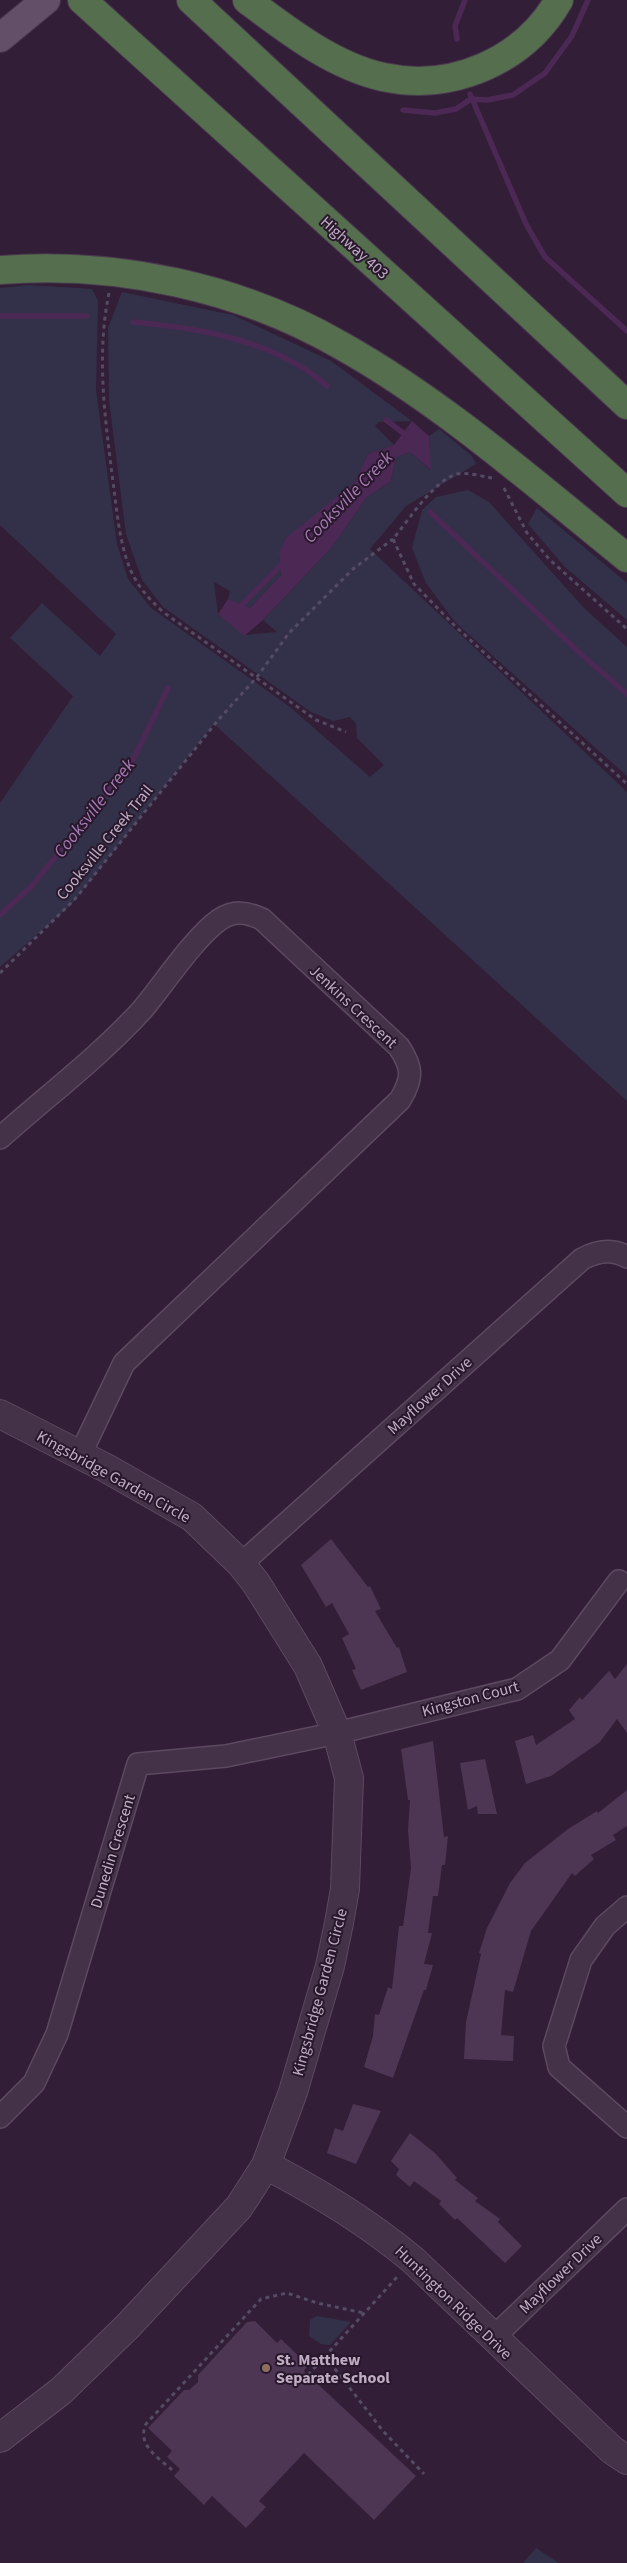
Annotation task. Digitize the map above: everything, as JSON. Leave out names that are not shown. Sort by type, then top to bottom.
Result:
[{"type":"highway","name":"Highway 403","points":[[82,0],[627,493]]},
{"type":"highway","points":[[190,0],[627,405]]},
{"type":"highway","points":[[247,0],[320,50],[348,64],[382,76],[429,80],[461,76],[502,59],[542,24],[559,0]]},
{"type":"highway","points":[[0,270],[49,268],[113,273],[151,278],[212,291],[272,313],[342,345],[429,402],[484,442],[627,558]]},
{"type":"main road","points":[[0,38],[46,0]]},
{"type":"street","name":"Jenkins Crescent","points":[[0,1138],[91,1058],[140,1011],[205,934],[218,921],[232,913],[248,913],[262,919],[398,1047],[408,1060],[410,1074],[408,1087],[400,1100],[124,1363],[80,1455]]},
{"type":"street","name":"Mayflower Drive","points":[[241,1564],[582,1259],[604,1251],[627,1257]]},
{"type":"street","name":"Kingsbridge Garden Circle","points":[[0,1414],[80,1455],[192,1517],[241,1564],[256,1583],[308,1666],[337,1733],[349,1778],[345,1889],[330,1966],[293,2092],[266,2165],[238,2206],[127,2327],[61,2391],[0,2438]]},
{"type":"street","name":"Kingston Court","points":[[337,1733],[517,1689],[560,1660],[619,1581]]},
{"type":"street","name":"Dunedin Crescent","points":[[0,2117],[34,2083],[57,2034],[138,1764],[226,1756],[337,1733]]},
{"type":"street","points":[[627,1907],[605,1926],[581,1960],[554,2046],[559,2067],[627,2128]]},
{"type":"street","name":"Huntington Ridge Drive","points":[[266,2165],[363,2220],[413,2260],[612,2450],[627,2460]]},
{"type":"street","name":"Mayflower Drive","points":[[493,2338],[627,2209]]},
{"type":"path","points":[[113,273],[103,327],[102,372],[120,535],[130,570],[143,593],[163,612],[316,720],[346,732]]},
{"type":"path","name":"Cooksville Creek Trail","points":[[0,973],[75,899],[219,719],[257,677],[288,633],[353,569],[393,539],[436,488],[455,475],[468,473],[492,478],[504,488],[516,508],[527,533],[550,560],[627,629]]},
{"type":"path","points":[[393,539],[414,584],[454,625],[627,784]]},
{"type":"path","points":[[308,2375],[413,2260]]},
{"type":"path","points":[[172,2470],[144,2444],[142,2434],[146,2424],[261,2299],[288,2293],[318,2303],[364,2313]]},
{"type":"path","points":[[326,2356],[377,2425],[424,2474]]},
{"type":"shaded area","points":[[28,285],[92,289],[98,301],[96,390],[117,544],[128,579],[151,608],[290,707],[370,777],[384,765],[357,738],[356,724],[350,717],[333,721],[311,712],[163,607],[142,580],[126,534],[109,400],[108,328],[122,292],[233,315],[331,361],[412,421],[379,422],[375,426],[394,445],[368,454],[355,482],[279,554],[281,575],[250,608],[228,599],[230,591],[214,582],[218,614],[244,635],[277,632],[263,620],[332,547],[367,497],[391,481],[396,457],[410,452],[430,470],[429,436],[439,429],[472,456],[476,464],[406,506],[370,549],[627,792],[627,1101],[214,724],[71,905],[0,967],[0,803],[73,696],[10,638],[42,603],[100,656],[116,634],[0,525],[0,288]]},
{"type":"shaded area","points":[[468,490],[489,502],[584,608],[627,647],[627,776],[455,622],[426,583],[412,548],[422,510],[436,497]]},
{"type":"shaded area","points":[[537,508],[627,583],[627,620],[565,567],[528,524]]},
{"type":"shaded area","points":[[317,2316],[351,2322],[330,2345],[321,2344],[309,2336],[310,2320]]},
{"type":"shaded area","points":[[536,2548],[559,2563],[523,2563]]},
{"type":"water","points":[[412,421],[429,436],[431,470],[410,452],[396,457],[391,481],[367,497],[332,547],[263,620],[244,636],[218,614],[228,599],[250,608],[281,575],[279,554],[286,538],[355,482],[368,454],[394,445]]},
{"type":"building","points":[[331,1539],[368,1587],[370,1586],[381,1609],[375,1611],[397,1648],[399,1647],[407,1672],[361,1690],[352,1670],[356,1669],[342,1638],[349,1634],[332,1603],[326,1607],[301,1565]]},
{"type":"building","points":[[627,1664],[627,1733],[617,1719],[600,1742],[551,1776],[526,1784],[515,1741],[533,1735],[536,1745],[575,1719],[569,1710],[580,1697],[582,1700],[609,1671],[615,1679]]},
{"type":"building","points":[[433,1741],[444,1837],[448,1836],[445,1865],[442,1865],[438,1896],[433,1896],[428,1933],[432,1933],[424,1964],[433,1965],[426,1990],[424,1990],[393,2078],[364,2067],[373,2036],[375,2014],[379,2015],[388,1987],[392,1989],[399,1926],[403,1926],[411,1868],[408,1830],[410,1800],[408,1800],[401,1749]]},
{"type":"building","points":[[485,1759],[497,1814],[478,1814],[477,1806],[468,1810],[460,1763]]},
{"type":"building","points":[[627,1790],[627,1826],[613,1835],[616,1840],[591,1855],[594,1859],[575,1876],[572,1873],[531,1931],[513,1992],[505,1990],[501,2035],[514,2036],[513,2061],[464,2059],[466,2022],[481,1954],[479,1953],[487,1928],[510,1883],[525,1863],[568,1829],[597,1811],[598,1813]]},
{"type":"building","points":[[353,2104],[381,2111],[356,2164],[327,2153],[335,2128],[343,2131]]},
{"type":"building","points":[[410,2133],[435,2153],[457,2178],[455,2180],[478,2198],[475,2201],[500,2219],[498,2222],[522,2246],[505,2263],[457,2218],[455,2220],[439,2204],[441,2201],[414,2181],[410,2187],[396,2175],[399,2169],[391,2161]]},
{"type":"building","points":[[255,2321],[277,2343],[281,2339],[308,2365],[304,2371],[416,2476],[374,2520],[304,2453],[259,2501],[266,2507],[246,2528],[212,2496],[204,2505],[174,2476],[180,2469],[167,2457],[172,2451],[148,2428],[184,2390],[189,2390],[198,2382],[198,2375],[247,2322]]},
{"type":"waterway","points":[[457,39],[455,26],[465,0]]},
{"type":"waterway","points":[[403,110],[435,113],[456,109],[471,99],[487,100],[513,95],[545,73],[572,36],[588,0]]},
{"type":"waterway","points":[[470,94],[526,224],[545,257],[627,331]]},
{"type":"waterway","points":[[0,316],[87,316]]},
{"type":"waterway","points":[[133,322],[210,333],[260,347],[284,357],[306,370],[327,386]]},
{"type":"waterway","points":[[386,420],[407,436]]},
{"type":"waterway","points":[[430,512],[583,656],[627,694]]},
{"type":"waterway","name":"Cooksville Creek","points":[[237,610],[285,561]]},
{"type":"waterway","name":"Cooksville Creek","points":[[0,915],[31,887],[132,762],[168,688]]},
{"type":"place","name":"St. Matthew Separate School","points":[[266,2368]]}]
